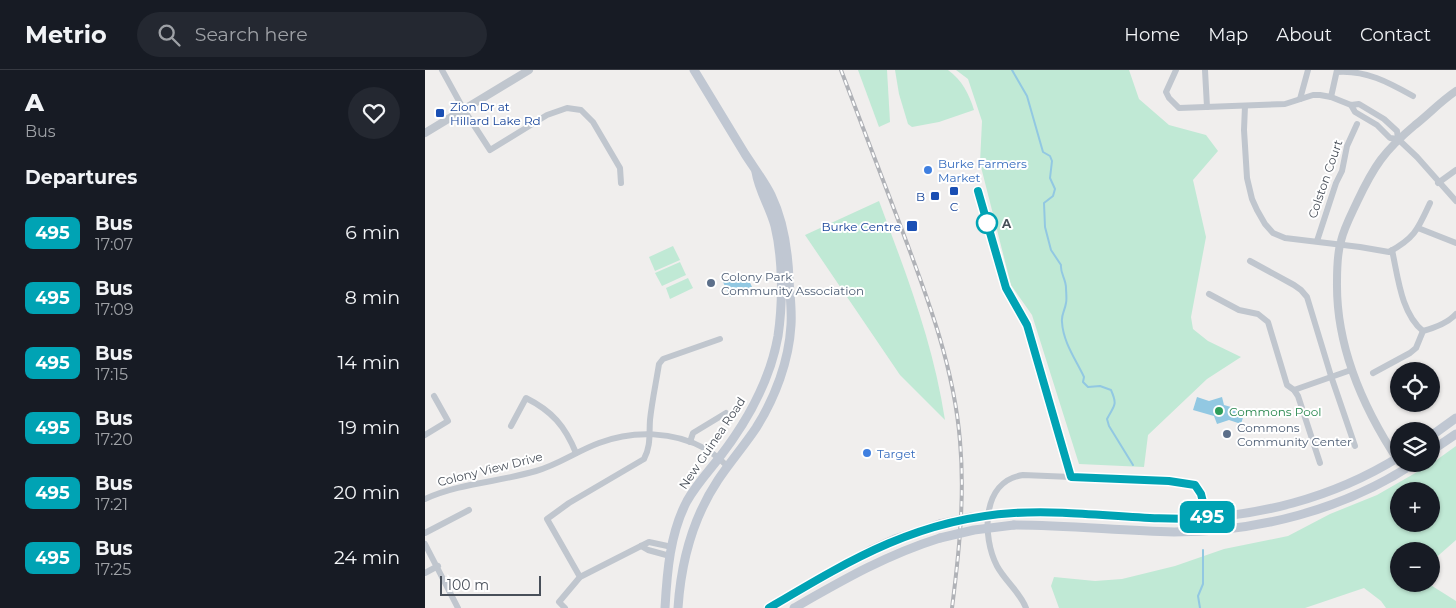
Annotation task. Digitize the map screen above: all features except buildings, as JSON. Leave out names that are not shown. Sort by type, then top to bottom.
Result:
[{"type":"main road","name":"New Guinea Road","points":[[678,608],[684,557],[691,535],[701,510],[727,466],[757,427],[768,406],[782,373],[789,341],[791,315],[789,265],[784,234],[774,210],[757,182],[755,170],[694,70]]},
{"type":"main road","name":"New Guinea Road","points":[[665,608],[671,551],[676,530],[687,502],[745,420],[757,398],[778,337],[781,280],[774,210]]},
{"type":"main road","points":[[1440,430],[1456,418]]},
{"type":"main road","points":[[1440,446],[1456,434]]},
{"type":"main road","points":[[769,608],[873,549],[895,539],[940,524],[972,517],[1015,512],[1176,519],[1207,518],[1261,511],[1320,495],[1390,466]]},
{"type":"main road","points":[[794,608],[873,564],[939,538],[974,530],[1014,526],[1049,525],[1171,532],[1253,526],[1325,507],[1359,493],[1390,470]]},
{"type":"street","points":[[442,70],[464,110],[490,150],[547,115],[567,108],[581,110],[593,122],[620,168],[621,183]]},
{"type":"street","points":[[425,133],[529,70]]},
{"type":"street","points":[[1176,70],[1167,92],[1169,98],[1179,108],[1285,104],[1313,95],[1331,97],[1351,105],[1359,104],[1384,119],[1397,131],[1398,140],[1417,157],[1456,202]]},
{"type":"street","points":[[1205,70],[1207,107]]},
{"type":"street","points":[[1300,99],[1308,70]]},
{"type":"street","points":[[1331,97],[1337,71],[1364,73],[1383,79],[1413,96]]},
{"type":"street","points":[[1390,446],[1375,422],[1351,370],[1340,326],[1337,301],[1337,268],[1340,245],[1366,183],[1377,163],[1398,140],[1456,91]]},
{"type":"street","points":[[1245,106],[1244,130],[1247,178],[1251,199],[1265,224],[1273,233],[1285,238],[1389,252],[1412,237],[1430,203]]},
{"type":"street","name":"Colston Court","points":[[1317,241],[1336,183],[1342,171],[1347,146],[1357,124]]},
{"type":"street","points":[[1438,183],[1456,170]]},
{"type":"street","points":[[1418,228],[1456,243]]},
{"type":"street","points":[[1392,250],[1401,291],[1411,318],[1423,331]]},
{"type":"street","points":[[1250,261],[1301,290],[1307,297],[1355,446]]},
{"type":"street","points":[[1209,294],[1239,310],[1249,314],[1258,314],[1268,322],[1287,385],[1298,396],[1320,463]]},
{"type":"street","points":[[1423,331],[1433,328],[1456,314]]},
{"type":"street","points":[[1373,373],[1416,348],[1423,331]]},
{"type":"street","points":[[581,577],[547,519],[569,503],[644,459],[649,450],[649,434],[659,364],[663,359],[721,339]]},
{"type":"street","points":[[1294,390],[1351,370]]},
{"type":"street","points":[[425,435],[448,421],[434,396]]},
{"type":"street","points":[[511,426],[526,398],[540,405],[560,424],[569,436],[576,453]]},
{"type":"street","points":[[690,442],[693,433],[726,413]]},
{"type":"street","name":"Colony View Drive","points":[[425,499],[454,489],[538,471],[612,439],[649,434],[690,442],[707,450],[727,466]]},
{"type":"street","points":[[1026,608],[1022,599],[997,564],[990,542],[989,519],[992,500],[998,487],[1009,479],[1023,475],[1169,481],[1195,485],[1201,494],[1209,530]]},
{"type":"street","points":[[425,534],[469,510]]},
{"type":"street","points":[[565,608],[558,605],[581,577],[649,542],[671,551]]},
{"type":"street","points":[[425,544],[458,608]]},
{"type":"street","points":[[425,574],[438,566]]},
{"type":"green space","points":[[858,70],[887,70],[890,122],[879,127]]},
{"type":"green space","points":[[895,70],[948,70],[964,88],[974,110],[939,122],[912,127],[908,124],[899,94]]},
{"type":"green space","points":[[956,70],[1129,70],[1139,99],[1169,125],[1206,135],[1218,151],[1193,180],[1206,237],[1191,317],[1193,329],[1208,341],[1241,357],[1207,379],[1148,435],[1144,467],[1079,464],[1032,315],[1011,285],[980,163],[982,121],[968,79]]},
{"type":"green space","points":[[879,201],[918,308],[940,391],[945,420],[900,375],[805,235]]},
{"type":"green space","points":[[673,246],[680,260],[655,271],[649,257]]},
{"type":"green space","points":[[680,262],[686,275],[662,286],[655,273]]},
{"type":"green space","points":[[688,278],[693,288],[670,299],[666,288]]},
{"type":"green space","points":[[1456,446],[1456,540],[1440,554],[1440,542],[1390,542],[1390,592],[1440,591],[1456,601],[1456,608],[1386,608],[1381,601],[1364,588],[1305,608],[1059,608],[1051,586],[1054,577],[1095,581],[1122,579],[1175,566],[1224,549],[1288,536],[1330,514],[1377,495],[1390,488],[1390,532],[1440,532],[1440,482],[1400,482],[1417,472],[1440,472],[1440,458]]},
{"type":"water","points":[[746,274],[752,287],[730,297],[723,282]]},
{"type":"water","name":"Commons Pool","points":[[1197,397],[1209,401],[1222,397],[1224,405],[1245,411],[1241,424],[1229,420],[1217,424],[1214,416],[1193,410]]},
{"type":"waterway","points":[[1012,70],[1027,96],[1043,152],[1050,156],[1052,161],[1050,178],[1055,189],[1053,196],[1044,203],[1045,227],[1051,250],[1061,265],[1066,285],[1066,302],[1062,319],[1065,337],[1084,377],[1083,382],[1088,387],[1100,386],[1111,390],[1115,403],[1107,419],[1109,426],[1133,465]]},
{"type":"waterway","points":[[1200,608],[1198,596],[1203,584],[1203,550]]},
{"type":"railway","points":[[841,70],[921,282],[939,334],[952,387],[960,441],[962,483],[959,546],[952,608]]},
{"type":"bus line","name":"495","points":[[769,608],[851,561],[895,539],[940,524],[972,517],[1015,512],[1040,512],[1176,519],[1207,518],[1201,494],[1195,485],[1169,481],[1071,477],[1025,318],[1006,288],[978,191]]},
{"type":"place","name":"Zion Dr at Hillard Lake Rd","points":[[440,113]]},
{"type":"place","name":"Burke Farmers Market","points":[[928,170]]},
{"type":"place","name":"C","points":[[954,191]]},
{"type":"place","name":"B","points":[[935,196]]},
{"type":"place","name":"A","points":[[987,223]]},
{"type":"place","name":"Burke Centre","points":[[912,226]]},
{"type":"place","name":"Colony Park Community Association","points":[[711,283]]},
{"type":"place","name":"Commons Pool","points":[[1219,411]]},
{"type":"place","name":"Commons Community Center","points":[[1227,434]]},
{"type":"place","name":"Target","points":[[867,453]]}]
